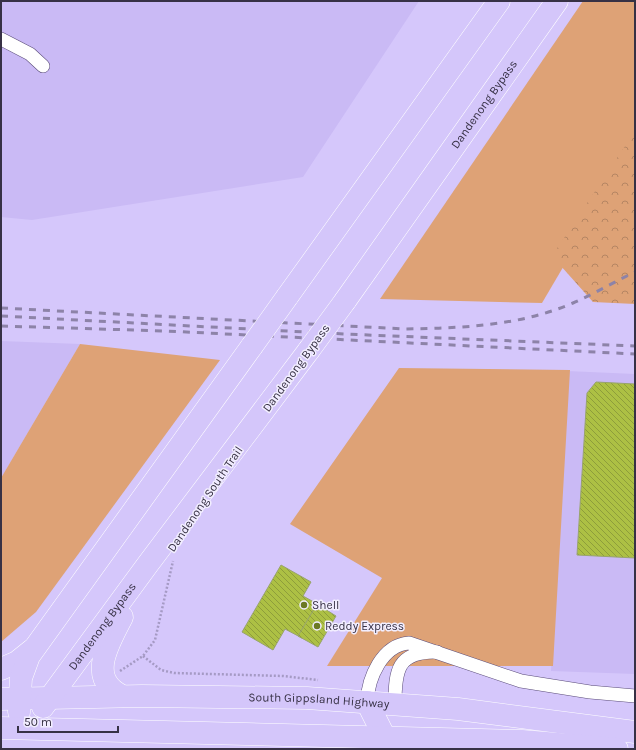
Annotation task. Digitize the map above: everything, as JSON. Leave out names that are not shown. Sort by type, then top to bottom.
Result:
[{"type":"highway","points":[[499,1],[36,645],[23,669],[20,682],[10,698],[16,728],[344,742],[543,742],[617,749]]},
{"type":"highway","name":"Dandenong Bypass","points":[[16,728],[49,699],[148,564],[309,350],[557,1]]},
{"type":"highway","points":[[132,696],[105,683],[102,667],[110,641],[148,564]]},
{"type":"highway","points":[[1,669],[17,662],[36,645]]},
{"type":"highway","name":"South Gippsland Highway","points":[[10,698],[49,699],[132,696],[307,698],[394,704],[541,719],[635,732]]},
{"type":"highway","points":[[367,702],[384,743]]},
{"type":"highway","points":[[384,743],[394,704]]},
{"type":"street","points":[[1,40],[30,54],[43,66]]},
{"type":"street","points":[[367,702],[371,677],[382,659],[395,647],[409,643],[495,673],[528,682],[590,692],[635,696]]},
{"type":"street","points":[[394,704],[395,676],[400,665],[407,659],[419,654],[438,653]]},
{"type":"path","name":"Dandenong South Trail","points":[[114,675],[140,659],[150,649],[155,640],[169,575],[175,557]]},
{"type":"shaded area","points":[[1,1],[419,1],[303,177],[32,220],[1,217]]},
{"type":"shaded area","points":[[1,341],[80,344],[1,478]]},
{"type":"shaded area","points":[[567,371],[635,374],[635,674],[551,671]]},
{"type":"green space","points":[[583,1],[635,1],[635,145],[542,303],[380,299]]},
{"type":"green space","points":[[635,131],[635,304],[593,302],[552,256]]},
{"type":"green space","points":[[80,344],[220,360],[36,612],[1,642],[1,478]]},
{"type":"green space","points":[[399,368],[570,370],[553,666],[327,666],[382,578],[290,524]]},
{"type":"building","points":[[596,382],[635,384],[635,558],[577,555],[587,393]]},
{"type":"building","points":[[281,565],[311,582],[303,596],[321,606],[302,638],[285,629],[273,650],[242,632]]},
{"type":"building","name":"Reddy Express","points":[[317,604],[336,616],[318,647],[298,636]]},
{"type":"railway","points":[[1,308],[405,329],[448,328],[512,321],[553,311],[573,303],[635,272]]},
{"type":"railway","points":[[1,316],[344,334],[635,346]]},
{"type":"railway","points":[[1,326],[166,331],[635,354]]},
{"type":"place","name":"Shell","points":[[304,605]]},
{"type":"place","name":"Reddy Express","points":[[317,626]]}]
